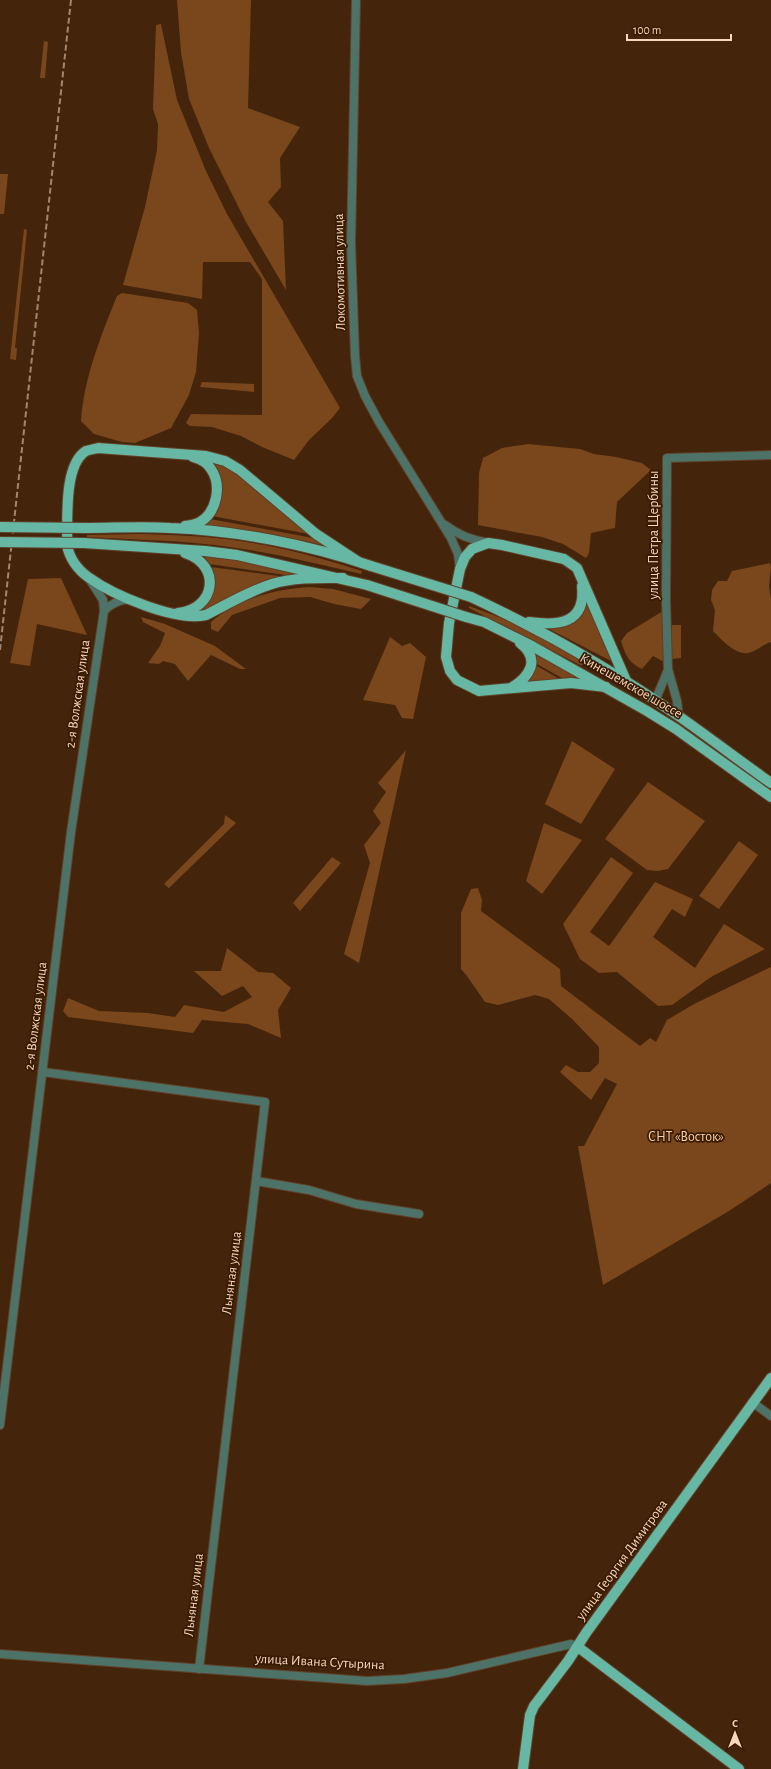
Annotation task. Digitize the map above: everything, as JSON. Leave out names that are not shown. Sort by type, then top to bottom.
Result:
[{"type":"main road","points":[[343,578],[317,578],[274,583],[252,591],[206,615],[186,617],[170,614],[118,595],[87,576],[68,554],[69,487],[72,472],[77,460],[85,452],[98,448],[206,456],[225,461],[240,470],[316,534],[357,561]]},
{"type":"main road","points":[[170,528],[200,522],[206,517],[215,501],[217,490],[216,478],[210,468],[203,461],[189,455]]},
{"type":"main road","points":[[0,526],[170,528],[222,532],[264,539],[357,561],[471,597],[523,621],[557,624],[571,618],[580,609],[583,597],[582,580]]},
{"type":"main road","points":[[0,542],[84,544],[205,551],[237,555],[343,578]]},
{"type":"main road","points":[[606,687],[570,683],[508,690],[479,691],[457,680],[450,671],[446,657],[449,623],[460,569],[465,557],[472,549],[488,543],[509,546],[564,559],[578,568],[627,683]]},
{"type":"main road","points":[[170,614],[184,612],[199,604],[209,591],[210,581],[209,573],[196,557],[172,549]]},
{"type":"main road","name":"Кинешемское шоссе","points":[[343,578],[466,616],[484,622],[505,632],[606,687],[676,728],[771,797]]},
{"type":"main road","name":"Кинешемское шоссе","points":[[523,621],[679,716],[771,783]]},
{"type":"main road","points":[[505,632],[525,647],[530,655],[531,662],[530,670],[526,677],[508,690]]},
{"type":"main road","name":"улица Георгия Димитрова","points":[[523,1769],[530,1715],[534,1706],[578,1647],[586,1633],[702,1474],[752,1402],[771,1378]]},
{"type":"main road","points":[[578,1647],[739,1769]]},
{"type":"street","name":"Локомотивная улица","points":[[356,0],[351,243],[354,356],[357,376],[365,396],[379,422],[441,521]]},
{"type":"street","name":"улица Петра Щербины","points":[[679,716],[677,701],[668,669],[666,600],[667,458],[771,455]]},
{"type":"street","points":[[441,521],[455,533],[473,540],[488,543]]},
{"type":"street","points":[[441,521],[456,549],[460,569]]},
{"type":"street","points":[[87,576],[103,600],[104,611]]},
{"type":"street","points":[[104,611],[109,605],[121,600],[131,599]]},
{"type":"street","name":"2-я Волжская улица","points":[[0,1425],[71,832],[104,611]]},
{"type":"street","name":"улица Петра Щербины","points":[[656,701],[668,669]]},
{"type":"street","name":"Льняная улица","points":[[43,1072],[265,1102],[199,1669]]},
{"type":"street","points":[[256,1181],[309,1190],[356,1204],[419,1214]]},
{"type":"street","points":[[752,1402],[771,1416]]},
{"type":"street","name":"улица Ивана Сутырина","points":[[0,1654],[374,1681],[404,1679],[447,1673],[571,1644],[578,1647]]},
{"type":"green space","points":[[177,0],[251,0],[248,108],[300,127],[280,158],[281,187],[268,202],[283,221],[286,290],[246,222],[209,148],[189,99],[181,52]]},
{"type":"green space","points":[[161,24],[177,100],[206,171],[227,214],[340,408],[332,418],[309,440],[294,460],[262,447],[241,436],[212,427],[190,426],[186,423],[191,414],[262,415],[262,279],[250,262],[203,262],[202,299],[123,285],[145,207],[157,150],[158,124],[153,109],[156,25]]},
{"type":"green space","points":[[44,41],[48,42],[45,78],[40,78]]},
{"type":"green space","points":[[0,174],[8,174],[4,214],[0,214]]},
{"type":"green space","points":[[24,229],[27,230],[15,348],[17,348],[16,360],[10,359]]},
{"type":"green space","points":[[122,293],[188,303],[197,310],[199,333],[196,372],[189,395],[171,428],[135,443],[122,442],[94,434],[81,421],[89,373],[94,357],[117,296]]},
{"type":"green space","points":[[202,382],[254,384],[254,392],[200,387]]},
{"type":"green space","points":[[528,444],[580,449],[594,454],[642,463],[651,470],[617,502],[615,528],[591,533],[589,553],[586,558],[563,544],[542,537],[478,525],[479,473],[483,458],[502,448]]},
{"type":"green space","points":[[211,461],[223,464],[234,471],[309,534],[212,516],[220,500],[222,488],[219,477]]},
{"type":"green space","points":[[210,519],[313,538],[323,545],[266,534],[204,525]]},
{"type":"green space","points":[[142,534],[203,537],[249,542],[301,553],[362,571],[361,574],[246,549],[176,542],[87,537],[87,535]]},
{"type":"green space","points":[[203,554],[310,573],[292,576],[209,564]]},
{"type":"green space","points":[[770,563],[771,568],[769,586],[771,599],[771,642],[748,653],[738,652],[713,631],[715,610],[711,600],[712,590],[718,581],[727,581],[732,571]]},
{"type":"green space","points":[[211,567],[287,577],[208,610],[197,612],[214,576]]},
{"type":"green space","points":[[61,578],[87,635],[37,624],[30,666],[10,663],[28,579]]},
{"type":"green space","points":[[309,587],[333,589],[371,599],[361,609],[334,604],[310,597],[280,598],[232,615],[218,632],[211,629],[211,622],[232,607],[244,601],[283,590]]},
{"type":"green space","points":[[588,602],[611,661],[549,629],[562,626],[572,621],[581,613]]},
{"type":"green space","points":[[469,606],[520,625],[585,662],[583,665],[580,665],[469,608]]},
{"type":"green space","points":[[663,611],[666,663],[653,656],[642,669],[628,658],[621,641],[627,633]]},
{"type":"green space","points":[[141,617],[165,624],[215,646],[246,669],[240,669],[211,655],[188,681],[175,664],[163,661],[159,664],[148,663],[160,646],[165,633],[143,622]]},
{"type":"green space","points":[[672,625],[681,625],[681,658],[672,659]]},
{"type":"green space","points":[[390,637],[402,646],[410,643],[426,657],[413,719],[402,718],[395,705],[363,700]]},
{"type":"green space","points":[[536,654],[578,677],[562,678],[537,664]]},
{"type":"green space","points":[[537,666],[561,680],[526,683],[532,676]]},
{"type":"green space","points":[[572,741],[615,769],[581,824],[545,804]]},
{"type":"green space","points":[[406,750],[359,963],[344,954],[370,863],[364,845],[381,823],[373,811],[386,792],[378,783]]},
{"type":"green space","points":[[648,782],[705,821],[668,869],[658,871],[647,870],[605,839]]},
{"type":"green space","points":[[225,815],[236,823],[169,888],[164,884],[224,824]]},
{"type":"green space","points":[[544,823],[582,840],[542,894],[526,881]]},
{"type":"green space","points":[[739,841],[758,855],[719,909],[699,896]]},
{"type":"green space","points":[[332,857],[341,863],[300,911],[293,903]]},
{"type":"green space","points":[[611,857],[633,873],[590,932],[609,946],[655,882],[693,899],[685,917],[672,909],[653,937],[695,968],[724,924],[765,949],[711,977],[672,1005],[658,1006],[617,972],[599,973],[580,959],[563,924]]},
{"type":"green space","name":"СНТ «Восток»","points":[[478,888],[482,900],[481,911],[560,969],[561,986],[640,1046],[650,1038],[656,1042],[667,1020],[694,1004],[771,967],[771,1183],[729,1211],[603,1285],[578,1146],[584,1146],[617,1084],[605,1078],[591,1100],[560,1072],[566,1065],[578,1072],[590,1072],[599,1063],[599,1047],[572,1019],[549,999],[535,995],[498,1005],[485,1002],[461,969],[461,913],[471,889]]},
{"type":"green space","points":[[227,948],[258,972],[273,973],[291,988],[278,1010],[281,1038],[248,1024],[202,1020],[193,1033],[68,1017],[63,1011],[68,998],[99,1011],[148,1013],[175,1017],[184,1005],[224,1012],[252,997],[243,986],[222,996],[194,971],[221,971]]},
{"type":"railway","points":[[0,650],[71,0]]}]
